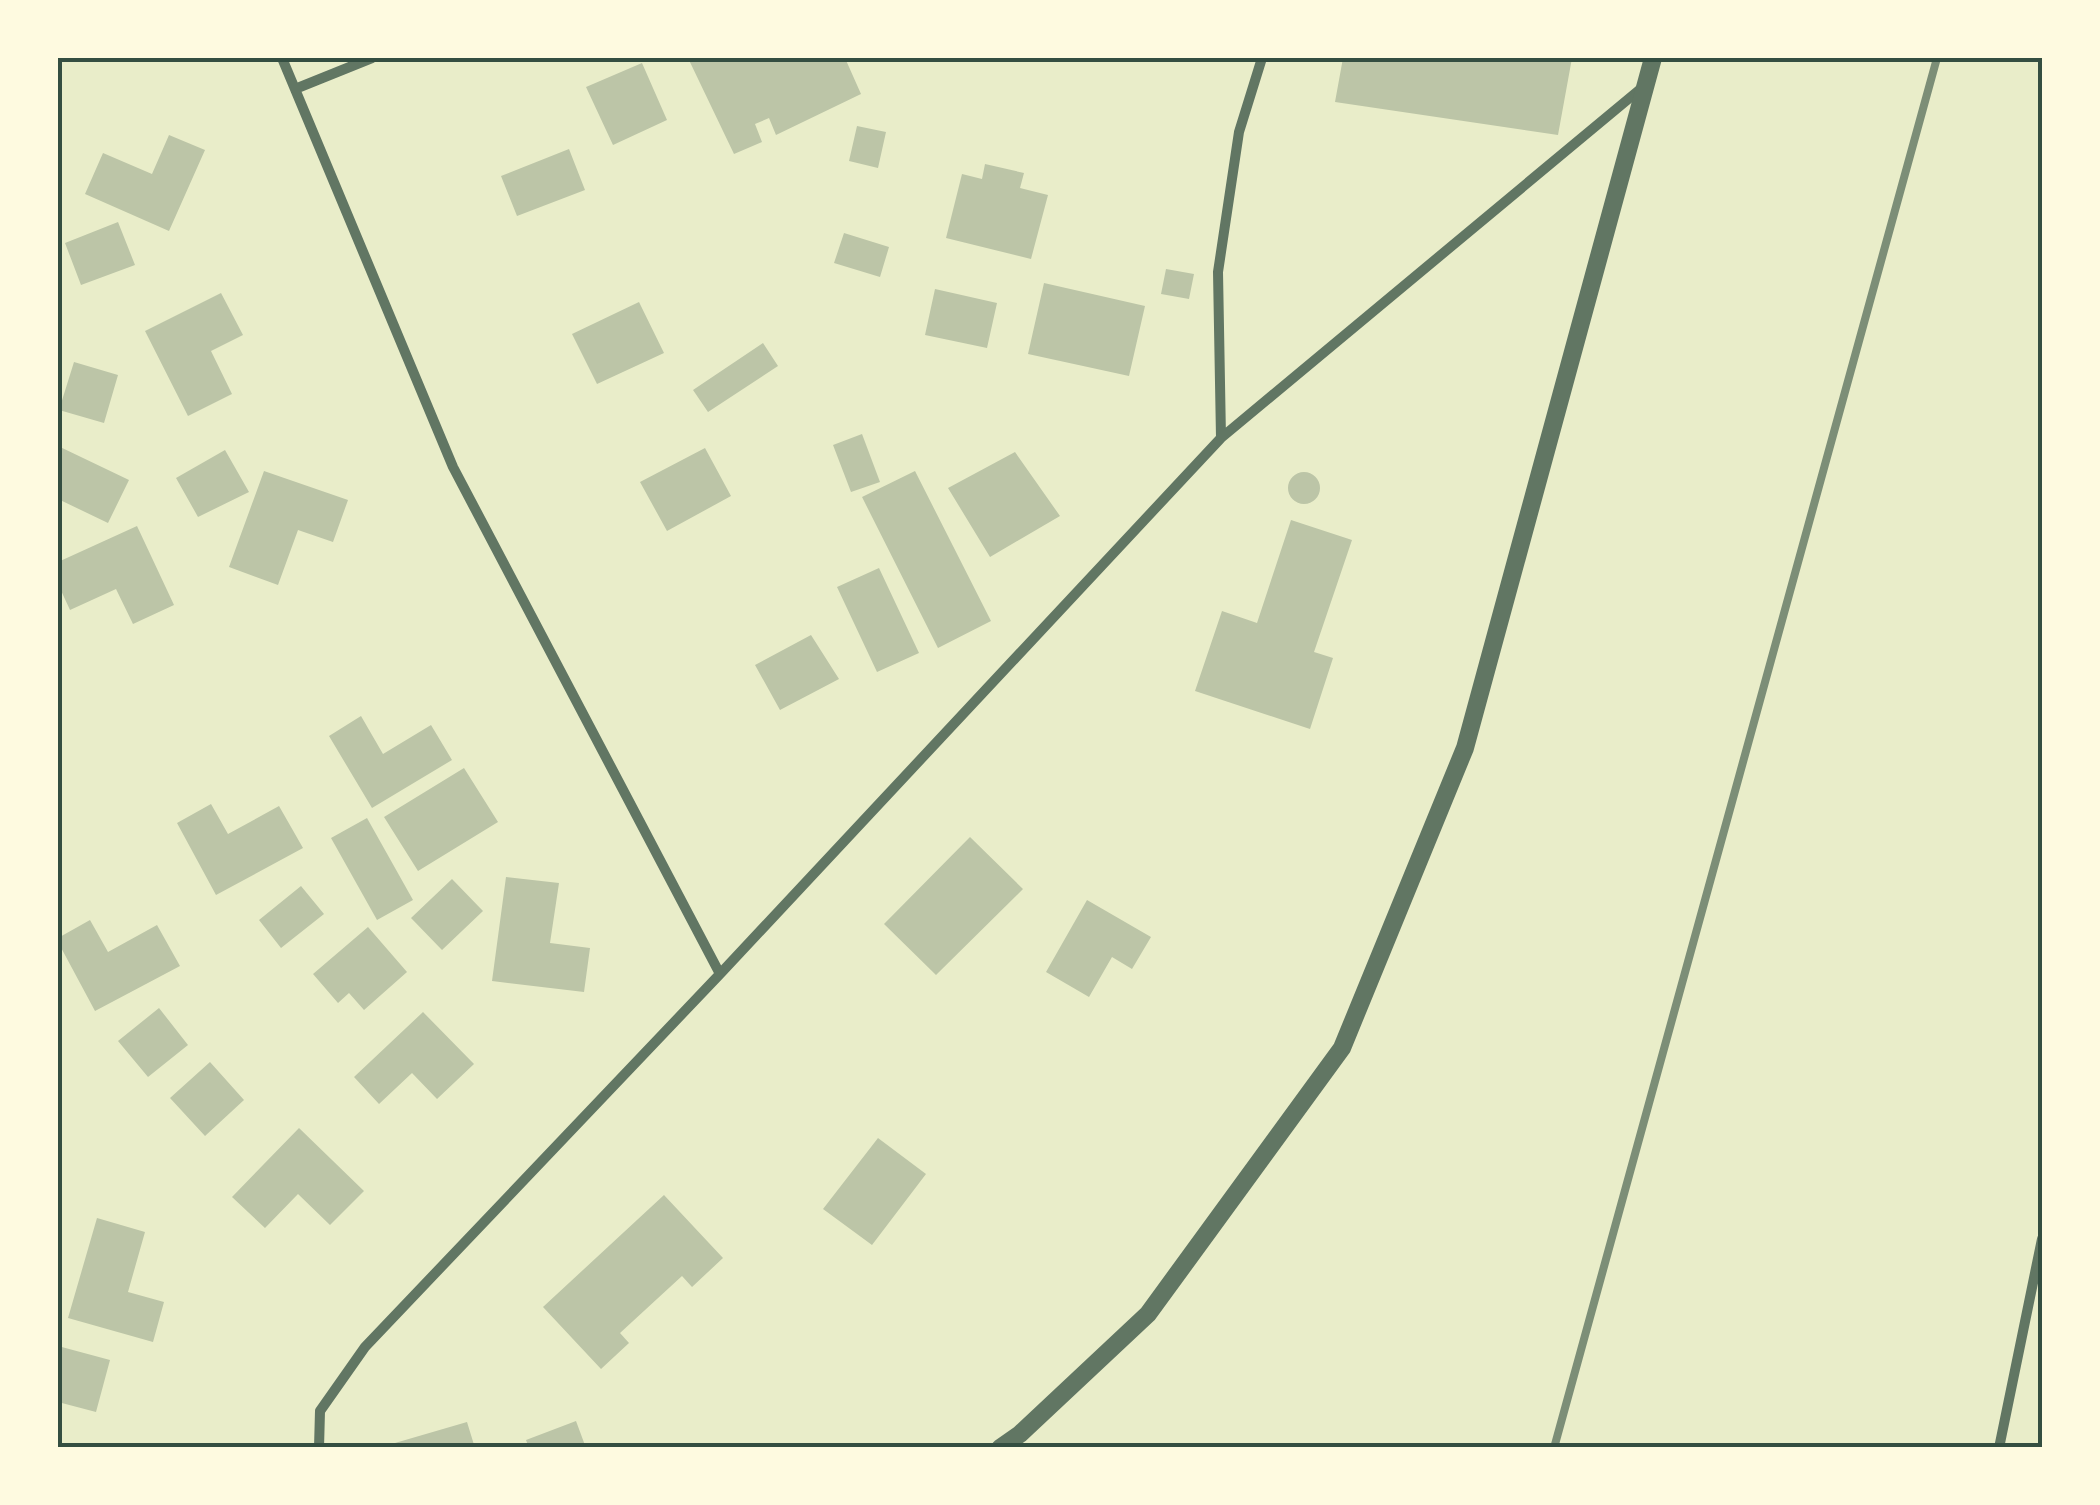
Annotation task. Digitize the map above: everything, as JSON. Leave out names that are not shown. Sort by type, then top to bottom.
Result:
[{"type":"street","points":[[282,58],[452,467],[720,974]]},
{"type":"street","points":[[295,89],[372,58]]},
{"type":"street","points":[[1221,438],[1218,272],[1239,132],[1262,58]]},
{"type":"street","points":[[1000,1448],[1020,1434],[1148,1314],[1342,1048],[1465,748],[1653,58]]},
{"type":"street","points":[[319,1448],[320,1410],[365,1347],[1221,438],[1646,85]]},
{"type":"street","points":[[2000,1448],[2037,1290],[2042,1238]]},
{"type":"building","points":[[688,58],[845,58],[861,94],[776,135],[769,118],[755,124],[762,142],[734,154]]},
{"type":"building","points":[[1343,58],[1572,58],[1558,135],[1335,102]]},
{"type":"building","points":[[642,63],[667,120],[613,145],[586,87]]},
{"type":"building","points":[[857,126],[886,132],[878,168],[849,161]]},
{"type":"building","points":[[169,135],[205,150],[169,231],[85,194],[103,153],[152,174]]},
{"type":"building","points":[[569,149],[585,190],[517,216],[501,176]]},
{"type":"building","points":[[985,164],[1024,173],[1020,188],[1048,195],[1031,259],[946,238],[962,174],[982,179]]},
{"type":"building","points":[[118,222],[135,265],[81,285],[65,243]]},
{"type":"building","points":[[844,233],[889,247],[880,277],[834,263]]},
{"type":"building","points":[[1166,269],[1194,274],[1189,299],[1161,294]]},
{"type":"building","points":[[1044,283],[1145,306],[1129,376],[1028,354]]},
{"type":"building","points":[[935,289],[997,303],[987,348],[925,335]]},
{"type":"building","points":[[221,293],[243,335],[211,351],[232,394],[188,416],[145,331]]},
{"type":"building","points":[[639,302],[664,353],[597,384],[572,334]]},
{"type":"building","points":[[763,343],[778,366],[708,412],[693,390]]},
{"type":"building","points":[[74,362],[118,375],[104,423],[59,410]]},
{"type":"building","points":[[862,434],[880,482],[851,492],[833,445]]},
{"type":"building","points":[[58,446],[129,480],[108,523],[58,499]]},
{"type":"building","points":[[705,448],[731,496],[667,531],[640,482]]},
{"type":"building","points":[[225,450],[249,492],[198,517],[176,478]]},
{"type":"building","points":[[1015,452],[1060,516],[990,557],[948,488]]},
{"type":"building","points":[[264,471],[348,500],[333,542],[298,530],[278,585],[229,567]]},
{"type":"building","points":[[915,471],[991,621],[938,648],[862,497]]},
{"type":"building","points":[[1304,472],[1316,476],[1320,488],[1316,500],[1304,504],[1292,500],[1288,488],[1292,476]]},
{"type":"building","points":[[1291,520],[1352,540],[1314,652],[1333,658],[1310,729],[1195,691],[1222,611],[1257,623]]},
{"type":"building","points":[[137,526],[174,605],[133,624],[116,589],[70,610],[58,584],[58,562]]},
{"type":"building","points":[[879,568],[919,653],[877,672],[837,587]]},
{"type":"building","points":[[811,635],[839,679],[780,710],[755,665]]},
{"type":"building","points":[[361,716],[383,754],[431,725],[452,760],[372,808],[329,736]]},
{"type":"building","points":[[464,768],[498,822],[418,871],[384,817]]},
{"type":"building","points":[[211,804],[228,834],[279,806],[303,848],[216,895],[177,823]]},
{"type":"building","points":[[367,818],[413,900],[377,920],[331,838]]},
{"type":"building","points":[[970,837],[1023,889],[936,975],[884,924]]},
{"type":"building","points":[[506,877],[559,883],[550,943],[590,948],[584,992],[492,981]]},
{"type":"building","points":[[452,879],[483,911],[442,950],[411,918]]},
{"type":"building","points":[[301,886],[324,914],[281,948],[259,920]]},
{"type":"building","points":[[1087,900],[1151,937],[1132,969],[1112,957],[1089,997],[1046,972]]},
{"type":"building","points":[[90,920],[108,952],[157,925],[180,966],[95,1011],[58,942],[58,938]]},
{"type":"building","points":[[368,927],[407,972],[364,1010],[349,993],[338,1003],[313,974]]},
{"type":"building","points":[[159,1008],[188,1045],[148,1077],[118,1041]]},
{"type":"building","points":[[423,1012],[474,1064],[437,1099],[412,1073],[379,1104],[354,1077]]},
{"type":"building","points":[[210,1062],[244,1100],[205,1136],[170,1098]]},
{"type":"building","points":[[299,1128],[364,1191],[330,1225],[298,1194],[265,1228],[232,1197]]},
{"type":"building","points":[[878,1138],[926,1174],[872,1245],[823,1209]]},
{"type":"building","points":[[664,1195],[723,1258],[692,1287],[682,1276],[620,1333],[629,1343],[601,1369],[543,1307]]},
{"type":"building","points":[[97,1218],[145,1232],[128,1292],[164,1302],[153,1342],[68,1318]]},
{"type":"building","points":[[58,1346],[110,1360],[96,1412],[58,1402]]},
{"type":"building","points":[[576,1421],[586,1448],[529,1448],[526,1440]]},
{"type":"building","points":[[467,1422],[475,1448],[396,1448],[395,1443]]},
{"type":"railway","points":[[1554,1448],[1937,58]]}]
